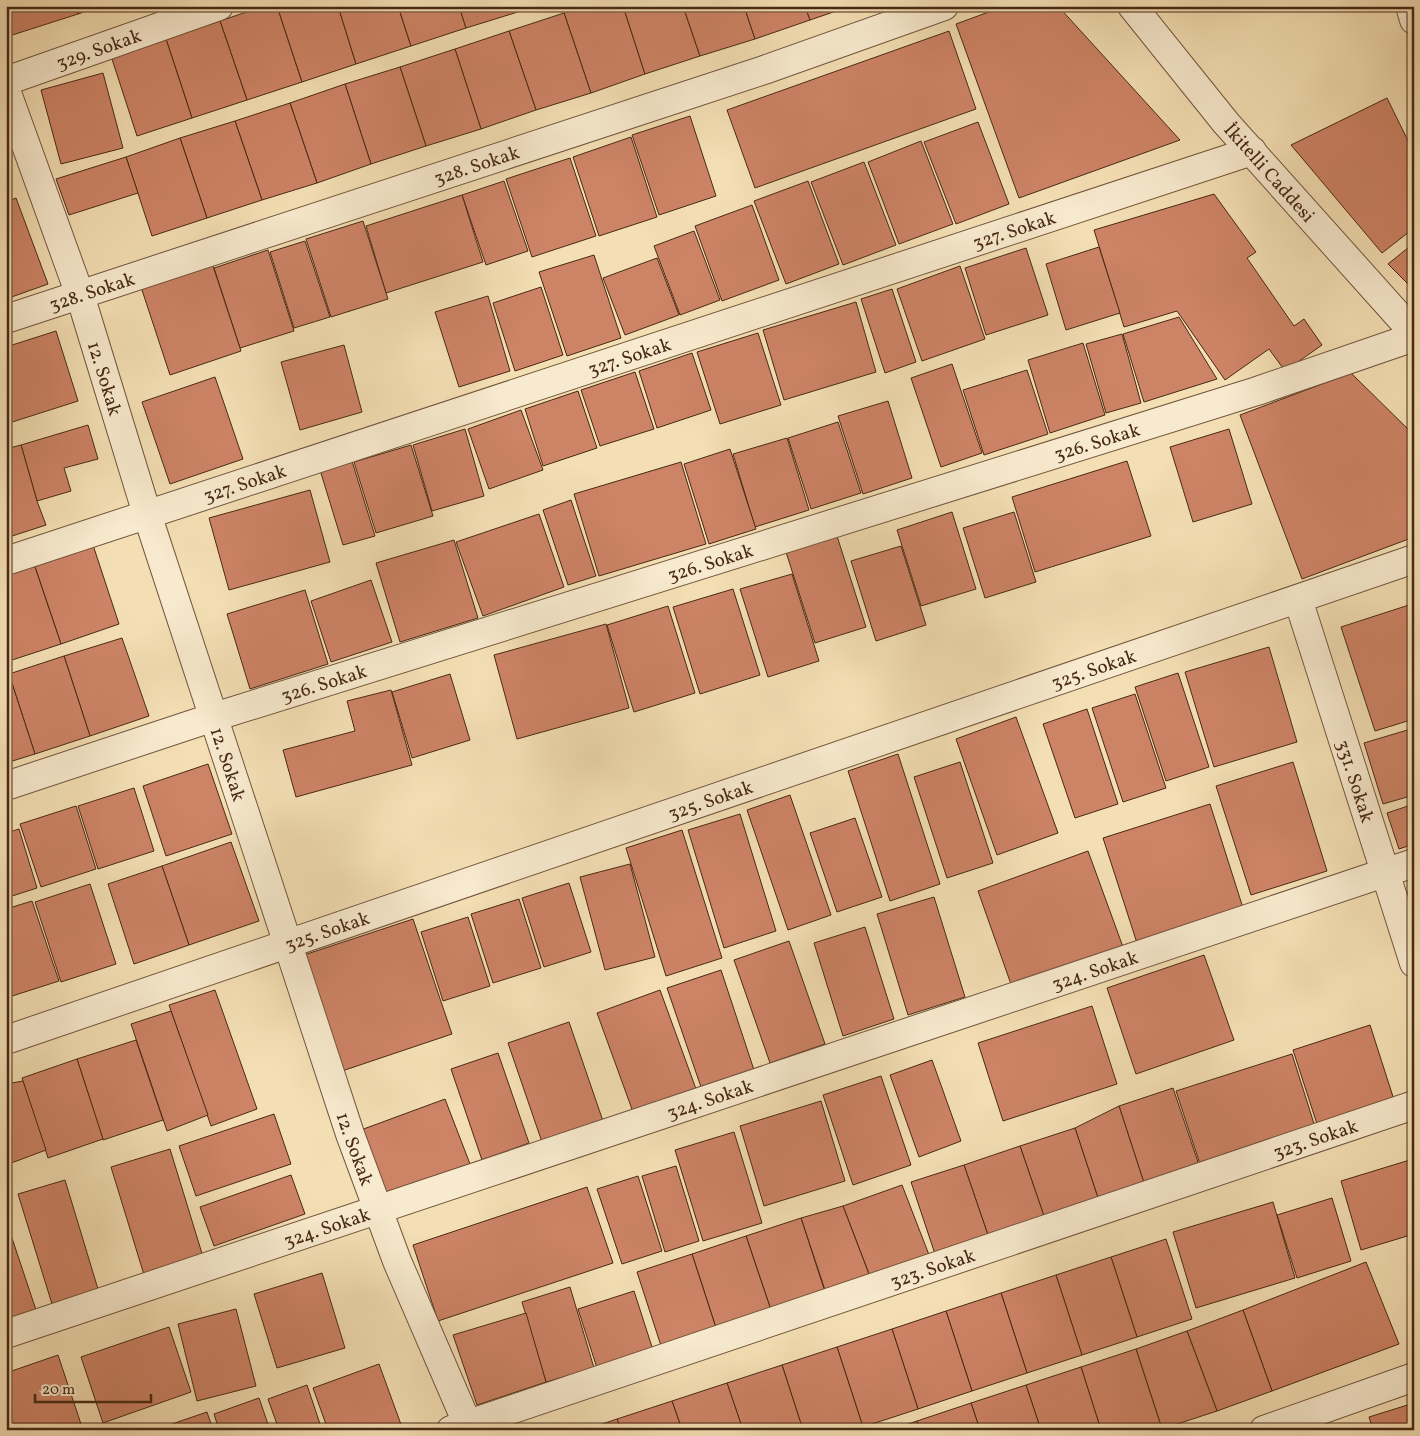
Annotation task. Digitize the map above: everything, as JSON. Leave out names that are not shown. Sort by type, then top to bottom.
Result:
[{"type":"street","name":"329. Sokak","points":[[6,81],[219,6]]},
{"type":"street","name":"328. Sokak","points":[[6,319],[754,73],[944,6]]},
{"type":"street","name":"İkitelli Caddesi","points":[[1132,6],[1226,123],[1414,333]]},
{"type":"street","points":[[1410,6],[1414,20]]},
{"type":"street","name":"12. Sokak","points":[[6,90],[80,295],[147,514],[350,1134],[380,1210],[397,1262],[463,1428]]},
{"type":"street","name":"327. Sokak","points":[[6,560],[1252,151]]},
{"type":"street","name":"326. Sokak","points":[[6,786],[214,717],[1258,391],[1414,337]]},
{"type":"street","name":"325. Sokak","points":[[6,1040],[1414,559]]},
{"type":"street","name":"331. Sokak","points":[[1298,599],[1414,963]]},
{"type":"street","name":"324. Sokak","points":[[6,1334],[1414,862]]},
{"type":"street","name":"323. Sokak","points":[[463,1428],[1414,1105]]},
{"type":"street","points":[[1264,1430],[1414,1377]]},
{"type":"building","points":[[6,6],[75,6],[78,14],[6,37]]},
{"type":"building","points":[[75,6],[101,6],[78,14]]},
{"type":"building","points":[[264,6],[277,6],[302,82],[247,100],[220,21]]},
{"type":"building","points":[[277,6],[338,6],[356,64],[302,82]]},
{"type":"building","points":[[338,6],[398,6],[411,46],[356,64]]},
{"type":"building","points":[[398,6],[459,6],[466,28],[411,46]]},
{"type":"building","points":[[459,6],[519,6],[521,11],[466,28]]},
{"type":"building","points":[[584,6],[623,6],[645,74],[591,93],[564,13]]},
{"type":"building","points":[[623,6],[683,6],[700,56],[645,74]]},
{"type":"building","points":[[683,6],[744,6],[755,39],[700,56]]},
{"type":"building","points":[[744,6],[805,6],[810,20],[755,39]]},
{"type":"building","points":[[805,6],[851,6],[810,20]]},
{"type":"building","points":[[1005,6],[1058,6],[1180,140],[1019,198],[956,24]]},
{"type":"building","points":[[564,13],[591,93],[536,110],[509,31]]},
{"type":"building","points":[[220,21],[247,100],[192,118],[166,39]]},
{"type":"building","points":[[509,31],[536,110],[481,129],[455,49]]},
{"type":"building","points":[[949,31],[976,109],[755,188],[727,110]]},
{"type":"building","points":[[166,39],[192,118],[137,136],[111,56]]},
{"type":"building","points":[[455,49],[481,129],[426,146],[400,67]]},
{"type":"building","points":[[400,67],[426,146],[371,164],[345,84]]},
{"type":"building","points":[[103,73],[123,148],[61,164],[41,90]]},
{"type":"building","points":[[345,84],[371,164],[317,183],[290,103]]},
{"type":"building","points":[[1387,98],[1414,153],[1414,228],[1382,253],[1291,145]]},
{"type":"building","points":[[290,103],[317,183],[262,200],[235,121]]},
{"type":"building","points":[[690,116],[716,196],[659,215],[632,135]]},
{"type":"building","points":[[235,121],[262,200],[207,218],[180,138]]},
{"type":"building","points":[[978,122],[1009,204],[956,224],[924,142]]},
{"type":"building","points":[[631,137],[657,217],[599,236],[573,157]]},
{"type":"building","points":[[180,138],[207,218],[152,236],[126,157]]},
{"type":"building","points":[[921,141],[953,224],[899,244],[868,162]]},
{"type":"building","points":[[126,157],[138,193],[69,215],[56,179]]},
{"type":"building","points":[[570,158],[596,236],[532,257],[506,179]]},
{"type":"building","points":[[864,162],[896,245],[843,265],[811,182]]},
{"type":"building","points":[[504,181],[528,251],[486,265],[462,195]]},
{"type":"building","points":[[808,181],[839,264],[786,284],[754,201]]},
{"type":"building","points":[[1214,194],[1256,252],[1247,258],[1294,326],[1304,319],[1322,345],[1285,371],[1269,349],[1225,380],[1177,311],[1124,327],[1094,230]]},
{"type":"building","points":[[462,195],[483,262],[386,293],[366,226]]},
{"type":"building","points":[[16,198],[48,284],[6,299],[6,202]]},
{"type":"building","points":[[752,205],[779,280],[722,301],[695,226]]},
{"type":"building","points":[[363,221],[388,299],[331,317],[306,239]]},
{"type":"building","points":[[694,231],[720,300],[680,315],[654,246]]},
{"type":"building","points":[[305,241],[330,317],[294,328],[270,252]]},
{"type":"building","points":[[1414,243],[1414,290],[1388,264]]},
{"type":"building","points":[[1099,247],[1120,313],[1066,330],[1046,264]]},
{"type":"building","points":[[1026,248],[1048,315],[986,335],[965,268]]},
{"type":"building","points":[[268,250],[294,331],[240,348],[214,268]]},
{"type":"building","points":[[594,255],[621,338],[567,356],[539,272]]},
{"type":"building","points":[[657,258],[679,315],[625,335],[603,278]]},
{"type":"building","points":[[212,263],[241,351],[170,375],[141,287]]},
{"type":"building","points":[[960,266],[985,339],[922,361],[897,289]]},
{"type":"building","points":[[541,287],[563,355],[515,371],[493,303]]},
{"type":"building","points":[[892,289],[916,362],[885,373],[861,299]]},
{"type":"building","points":[[488,296],[510,371],[459,387],[435,312]]},
{"type":"building","points":[[856,302],[876,372],[784,400],[763,330]]},
{"type":"building","points":[[1179,317],[1217,379],[1144,402],[1123,334]]},
{"type":"building","points":[[56,331],[78,401],[6,424],[6,347]]},
{"type":"building","points":[[758,333],[781,405],[720,424],[697,352]]},
{"type":"building","points":[[1122,334],[1141,403],[1106,413],[1086,344]]},
{"type":"building","points":[[1083,343],[1105,415],[1050,433],[1028,360]]},
{"type":"building","points":[[344,345],[362,412],[300,430],[281,362]]},
{"type":"building","points":[[692,353],[711,410],[657,428],[639,371]]},
{"type":"building","points":[[952,364],[982,453],[941,467],[911,378]]},
{"type":"building","points":[[1027,370],[1048,434],[984,455],[963,390]]},
{"type":"building","points":[[635,372],[654,429],[600,446],[581,390]]},
{"type":"building","points":[[1351,373],[1414,435],[1414,537],[1302,579],[1240,415]]},
{"type":"building","points":[[215,377],[243,459],[170,484],[142,402]]},
{"type":"building","points":[[578,391],[597,448],[543,466],[525,409]]},
{"type":"building","points":[[888,401],[912,478],[863,494],[838,416]]},
{"type":"building","points":[[521,410],[543,470],[489,489],[468,429]]},
{"type":"building","points":[[838,422],[861,493],[811,509],[788,438]]},
{"type":"building","points":[[88,425],[98,459],[64,468],[71,491],[37,501],[21,445]]},
{"type":"building","points":[[465,429],[484,496],[432,511],[413,445]]},
{"type":"building","points":[[1229,429],[1252,504],[1193,522],[1170,447]]},
{"type":"building","points":[[787,438],[809,510],[755,527],[733,454]]},
{"type":"building","points":[[21,445],[46,525],[6,538],[6,449]]},
{"type":"building","points":[[411,445],[433,516],[376,533],[354,462]]},
{"type":"building","points":[[730,449],[756,529],[709,544],[684,464]]},
{"type":"building","points":[[352,461],[375,536],[343,545],[320,470]]},
{"type":"building","points":[[1127,461],[1151,536],[1035,572],[1012,497]]},
{"type":"building","points":[[681,462],[706,544],[599,576],[574,494]]},
{"type":"building","points":[[310,490],[330,562],[229,590],[209,518]]},
{"type":"building","points":[[571,500],[596,576],[568,585],[543,510]]},
{"type":"building","points":[[952,512],[976,589],[921,606],[897,530]]},
{"type":"building","points":[[1014,512],[1036,582],[985,598],[963,528]]},
{"type":"building","points":[[539,514],[564,587],[483,616],[456,542]]},
{"type":"building","points":[[837,536],[866,627],[815,643],[786,552]]},
{"type":"building","points":[[454,540],[478,618],[400,642],[376,563]]},
{"type":"building","points":[[93,545],[119,624],[61,644],[34,564]]},
{"type":"building","points":[[901,546],[926,625],[876,641],[851,561]]},
{"type":"building","points":[[34,564],[61,644],[6,662],[6,574]]},
{"type":"building","points":[[792,574],[819,661],[768,677],[740,589]]},
{"type":"building","points":[[371,580],[392,642],[331,662],[311,601]]},
{"type":"building","points":[[733,589],[760,675],[700,694],[673,607]]},
{"type":"building","points":[[305,590],[328,664],[250,689],[227,614]]},
{"type":"building","points":[[1412,604],[1414,719],[1375,731],[1341,627]]},
{"type":"building","points":[[668,606],[695,693],[634,712],[607,625]]},
{"type":"building","points":[[606,624],[629,708],[517,739],[494,655]]},
{"type":"building","points":[[122,638],[149,716],[90,736],[64,656]]},
{"type":"building","points":[[1269,647],[1297,742],[1214,767],[1185,672]]},
{"type":"building","points":[[64,656],[90,736],[35,754],[9,674]]},
{"type":"building","points":[[1178,673],[1209,767],[1166,781],[1135,687]]},
{"type":"building","points":[[9,674],[35,754],[6,763],[6,675]]},
{"type":"building","points":[[450,674],[470,740],[412,758],[392,692]]},
{"type":"building","points":[[391,690],[412,765],[296,797],[283,750],[355,731],[347,701]]},
{"type":"building","points":[[1135,694],[1166,788],[1123,802],[1092,708]]},
{"type":"building","points":[[1087,709],[1118,804],[1075,818],[1043,724]]},
{"type":"building","points":[[1016,717],[1058,833],[997,855],[956,739]]},
{"type":"building","points":[[1414,728],[1414,795],[1383,804],[1364,743]]},
{"type":"building","points":[[898,754],[940,884],[890,901],[848,771]]},
{"type":"building","points":[[960,762],[993,863],[947,878],[914,777]]},
{"type":"building","points":[[1293,762],[1327,871],[1251,895],[1216,786]]},
{"type":"building","points":[[208,764],[232,834],[166,856],[143,786]]},
{"type":"building","points":[[134,788],[154,851],[98,869],[78,806]]},
{"type":"building","points":[[790,795],[831,915],[788,930],[747,810]]},
{"type":"building","points":[[1210,804],[1243,908],[1137,943],[1103,838]]},
{"type":"building","points":[[1414,804],[1414,844],[1399,849],[1387,813]]},
{"type":"building","points":[[76,806],[96,869],[41,887],[20,824]]},
{"type":"building","points":[[740,814],[776,931],[724,948],[688,830]]},
{"type":"building","points":[[855,818],[882,897],[837,912],[810,833]]},
{"type":"building","points":[[19,829],[37,888],[6,898],[6,833]]},
{"type":"building","points":[[682,830],[722,958],[666,976],[626,848]]},
{"type":"building","points":[[231,842],[259,921],[189,945],[162,866]]},
{"type":"building","points":[[1088,851],[1123,947],[1012,987],[978,891]]},
{"type":"building","points":[[630,864],[655,957],[605,970],[580,877]]},
{"type":"building","points":[[162,866],[189,945],[134,964],[108,884]]},
{"type":"building","points":[[569,883],[591,952],[544,967],[522,898]]},
{"type":"building","points":[[90,884],[116,964],[61,982],[35,902]]},
{"type":"building","points":[[1414,890],[1414,913],[1407,892]]},
{"type":"building","points":[[934,897],[965,997],[908,1015],[877,914]]},
{"type":"building","points":[[519,899],[541,968],[493,983],[471,914]]},
{"type":"building","points":[[32,901],[59,981],[6,998],[6,909]]},
{"type":"building","points":[[468,917],[490,986],[443,1001],[421,932]]},
{"type":"building","points":[[413,919],[452,1034],[342,1071],[304,955]]},
{"type":"building","points":[[865,927],[894,1019],[843,1036],[814,943]]},
{"type":"building","points":[[789,941],[825,1044],[770,1063],[734,960]]},
{"type":"building","points":[[1204,955],[1234,1040],[1136,1074],[1107,988]]},
{"type":"building","points":[[721,970],[754,1070],[701,1087],[667,988]]},
{"type":"building","points":[[215,990],[257,1109],[211,1126],[169,1005]]},
{"type":"building","points":[[660,990],[696,1089],[633,1112],[597,1013]]},
{"type":"building","points":[[1092,1006],[1117,1084],[1003,1121],[978,1043]]},
{"type":"building","points":[[171,1011],[208,1115],[167,1131],[131,1024]]},
{"type":"building","points":[[569,1022],[604,1124],[543,1145],[508,1043]]},
{"type":"building","points":[[1370,1025],[1395,1103],[1318,1127],[1293,1050]]},
{"type":"building","points":[[136,1040],[163,1120],[103,1140],[77,1059]]},
{"type":"building","points":[[498,1053],[529,1143],[482,1160],[451,1069]]},
{"type":"building","points":[[1292,1054],[1316,1130],[1201,1167],[1176,1091]]},
{"type":"building","points":[[77,1059],[103,1139],[48,1158],[22,1078]]},
{"type":"building","points":[[932,1060],[961,1141],[919,1157],[890,1075]]},
{"type":"building","points":[[881,1076],[911,1165],[853,1185],[823,1095]]},
{"type":"building","points":[[23,1081],[46,1150],[6,1165],[6,1084]]},
{"type":"building","points":[[1173,1088],[1200,1168],[1145,1186],[1119,1106]]},
{"type":"building","points":[[445,1099],[470,1164],[375,1200],[350,1134]]},
{"type":"building","points":[[821,1101],[845,1181],[764,1206],[740,1126]]},
{"type":"building","points":[[1119,1106],[1145,1186],[1099,1201],[1075,1128]]},
{"type":"building","points":[[274,1114],[291,1164],[196,1196],[179,1146]]},
{"type":"building","points":[[1075,1128],[1099,1201],[1045,1219],[1020,1146]]},
{"type":"building","points":[[734,1132],[762,1223],[703,1241],[675,1150]]},
{"type":"building","points":[[1020,1146],[1045,1219],[989,1238],[964,1165]]},
{"type":"building","points":[[170,1149],[204,1260],[145,1278],[111,1167]]},
{"type":"building","points":[[1413,1159],[1414,1234],[1361,1250],[1341,1181]]},
{"type":"building","points":[[964,1165],[989,1238],[936,1257],[911,1182]]},
{"type":"building","points":[[676,1166],[699,1241],[665,1252],[642,1176]]},
{"type":"building","points":[[291,1175],[305,1214],[214,1246],[200,1207]]},
{"type":"building","points":[[638,1176],[662,1251],[622,1264],[597,1189]]},
{"type":"building","points":[[65,1180],[98,1289],[52,1304],[18,1194]]},
{"type":"building","points":[[902,1185],[931,1260],[872,1282],[843,1206]]},
{"type":"building","points":[[587,1187],[613,1263],[438,1321],[413,1245]]},
{"type":"building","points":[[1332,1198],[1351,1261],[1297,1278],[1277,1215]]},
{"type":"building","points":[[1273,1202],[1295,1278],[1196,1308],[1173,1232]]},
{"type":"building","points":[[843,1206],[872,1282],[828,1299],[801,1218]]},
{"type":"building","points":[[801,1218],[827,1298],[773,1316],[746,1236]]},
{"type":"building","points":[[6,1220],[36,1310],[6,1320]]},
{"type":"building","points":[[746,1236],[773,1316],[718,1334],[692,1254]]},
{"type":"building","points":[[1166,1239],[1192,1319],[1137,1337],[1111,1257]]},
{"type":"building","points":[[692,1254],[718,1334],[663,1352],[637,1272]]},
{"type":"building","points":[[1111,1257],[1137,1337],[1082,1355],[1056,1275]]},
{"type":"building","points":[[1366,1262],[1399,1344],[1272,1391],[1243,1310]]},
{"type":"building","points":[[322,1273],[345,1348],[277,1368],[254,1294]]},
{"type":"building","points":[[1056,1275],[1082,1355],[1027,1373],[1001,1293]]},
{"type":"building","points":[[570,1287],[594,1368],[546,1382],[522,1302]]},
{"type":"building","points":[[634,1291],[653,1350],[597,1368],[578,1309]]},
{"type":"building","points":[[1001,1293],[1027,1373],[972,1391],[946,1311]]},
{"type":"building","points":[[236,1309],[256,1386],[197,1401],[178,1324]]},
{"type":"building","points":[[1243,1310],[1272,1391],[1217,1411],[1187,1331]]},
{"type":"building","points":[[946,1311],[972,1391],[918,1409],[892,1329]]},
{"type":"building","points":[[526,1313],[546,1382],[477,1405],[453,1335]]},
{"type":"building","points":[[169,1327],[191,1392],[103,1423],[81,1357]]},
{"type":"building","points":[[892,1329],[918,1409],[863,1427],[837,1347]]},
{"type":"building","points":[[1187,1331],[1217,1411],[1162,1429],[1136,1349]]},
{"type":"building","points":[[837,1347],[863,1427],[853,1430],[803,1430],[782,1365]]},
{"type":"building","points":[[1136,1349],[1162,1429],[1101,1430],[1081,1367]]},
{"type":"building","points":[[58,1355],[83,1430],[6,1430],[6,1373]]},
{"type":"building","points":[[379,1364],[403,1430],[328,1430],[313,1388]]},
{"type":"building","points":[[782,1365],[803,1430],[743,1430],[727,1383]]},
{"type":"building","points":[[1081,1367],[1101,1430],[1041,1430],[1026,1385]]},
{"type":"building","points":[[727,1383],[743,1430],[682,1430],[672,1401]]},
{"type":"building","points":[[307,1385],[322,1430],[279,1430],[268,1399]]},
{"type":"building","points":[[1026,1385],[1041,1430],[980,1430],[971,1403]]},
{"type":"building","points":[[259,1398],[270,1430],[219,1430],[214,1414]]},
{"type":"building","points":[[672,1401],[682,1430],[621,1430],[617,1419]]},
{"type":"building","points":[[971,1403],[980,1430],[919,1430],[917,1421]]},
{"type":"building","points":[[1414,1403],[1414,1430],[1373,1430],[1369,1417]]},
{"type":"building","points":[[207,1412],[213,1430],[170,1430],[169,1425]]},
{"type":"building","points":[[617,1419],[621,1430],[584,1430]]},
{"type":"building","points":[[917,1421],[919,1430],[890,1430]]}]
